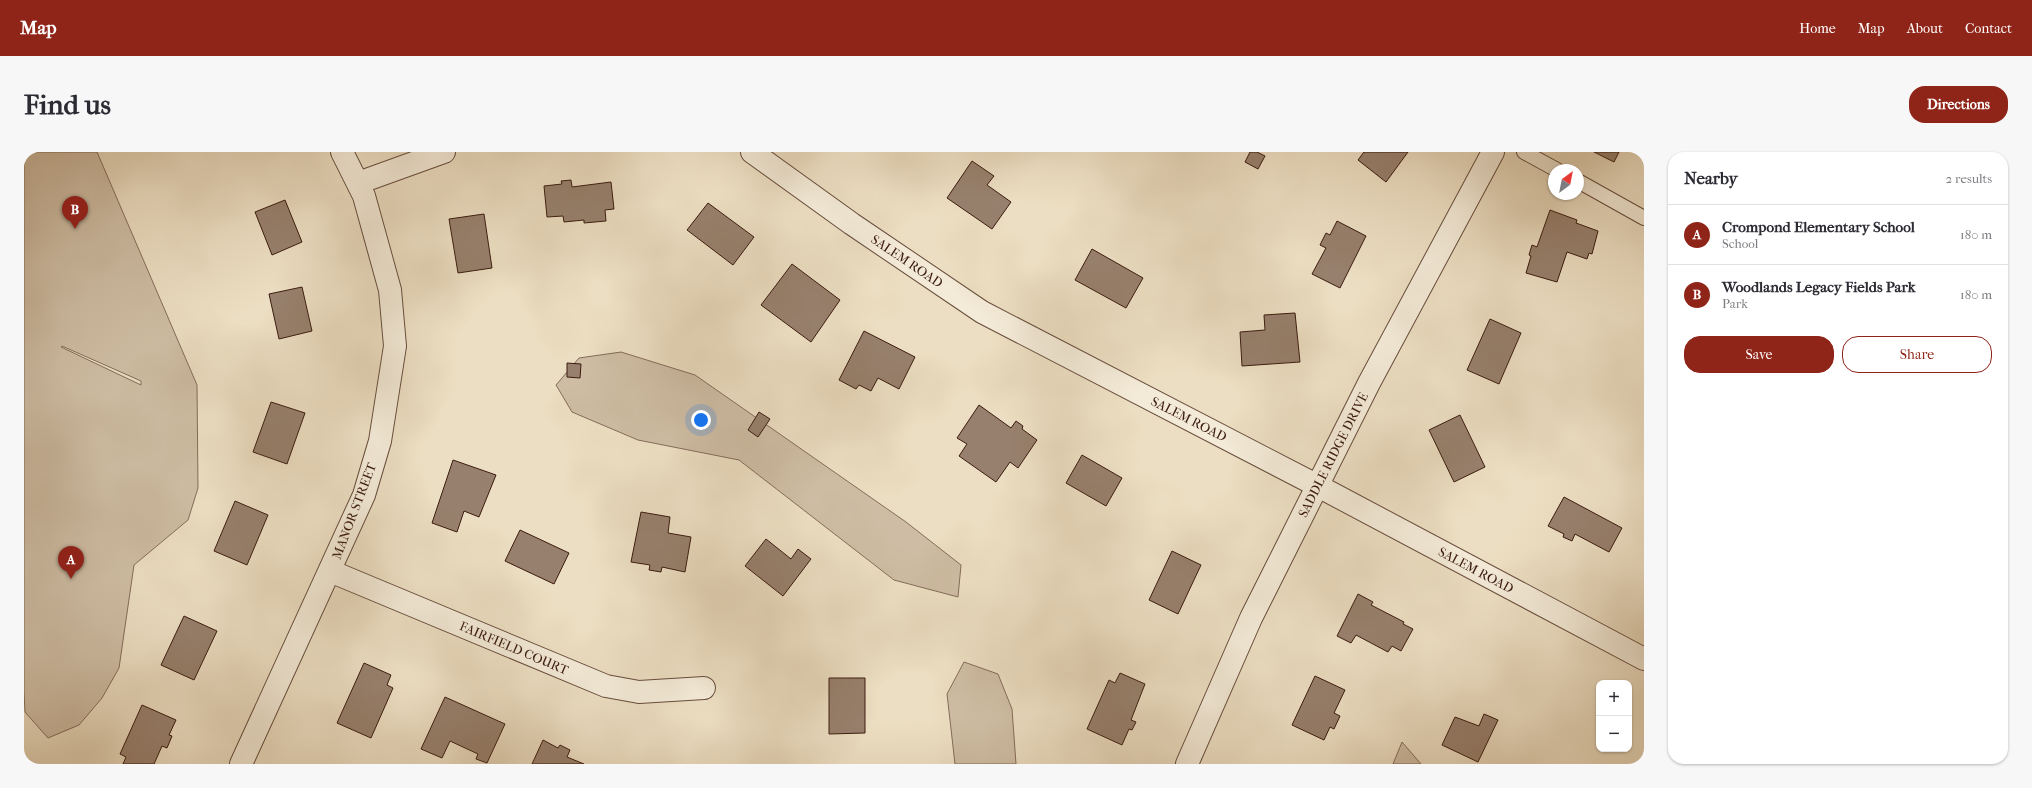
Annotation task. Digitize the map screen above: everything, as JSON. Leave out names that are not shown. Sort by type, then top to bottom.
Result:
[{"type":"street","name":"MANOR STREET","points":[[241,764],[364,495],[380,441],[395,346],[390,290],[364,196],[342,152]]},
{"type":"street","points":[[358,183],[444,152]]},
{"type":"street","name":"SALEM ROAD","points":[[752,152],[852,224],[982,312],[1318,486],[1644,659]]},
{"type":"street","name":"SADDLE RIDGE DRIVE","points":[[1187,764],[1252,618],[1318,486],[1370,383],[1493,152]]},
{"type":"street","name":"FAIRFIELD COURT","points":[[330,571],[606,686],[639,692],[704,688]]},
{"type":"lane","points":[[1524,152],[1548,165]]},
{"type":"lane","points":[[1584,184],[1644,218]]},
{"type":"path","points":[[24,156],[32,152]]},
{"type":"shaded area","points":[[24,152],[97,152],[197,385],[198,488],[188,520],[134,565],[119,668],[102,698],[79,725],[48,738],[25,712]],"holes":[[[62,346],[141,381],[141,385],[61,347]]]},
{"type":"shaded area","points":[[621,352],[695,375],[906,522],[961,565],[958,597],[894,580],[739,460],[638,440],[572,412],[556,385],[579,358]]},
{"type":"shaded area","points":[[964,662],[998,674],[1012,709],[1016,764],[955,764],[947,694]]},
{"type":"shaded area","points":[[1402,742],[1421,764],[1393,764]]},
{"type":"building","points":[[1250,152],[1257,152],[1265,156],[1258,169],[1245,162]]},
{"type":"building","points":[[1364,152],[1408,152],[1386,182],[1358,160]]},
{"type":"building","points":[[1594,152],[1619,152],[1614,162]]},
{"type":"building","points":[[972,161],[994,176],[987,185],[1011,202],[992,229],[947,198]]},
{"type":"building","points":[[571,180],[572,187],[611,182],[614,209],[605,210],[606,221],[584,223],[584,220],[564,222],[563,216],[547,217],[544,186],[562,184],[561,181]]},
{"type":"building","points":[[285,200],[302,242],[272,255],[255,212]]},
{"type":"building","points":[[708,203],[754,237],[733,265],[687,230]]},
{"type":"building","points":[[1550,210],[1577,220],[1576,223],[1598,231],[1592,254],[1589,253],[1587,259],[1567,252],[1557,282],[1526,273],[1531,256],[1529,255],[1532,245],[1537,247]]},
{"type":"building","points":[[484,214],[492,268],[458,273],[449,219]]},
{"type":"building","points":[[1337,221],[1366,236],[1340,288],[1312,274],[1326,248],[1320,245],[1326,233],[1330,235]]},
{"type":"building","points":[[1092,249],[1143,278],[1126,308],[1075,280]]},
{"type":"building","points":[[792,264],[840,300],[811,342],[761,305]]},
{"type":"building","points":[[302,287],[312,331],[279,339],[269,294]]},
{"type":"building","points":[[1295,313],[1300,362],[1242,366],[1240,332],[1265,330],[1264,315]]},
{"type":"building","points":[[1490,319],[1521,333],[1499,384],[1467,370]]},
{"type":"building","points":[[864,331],[915,357],[899,389],[878,378],[871,391],[859,385],[856,389],[839,380]]},
{"type":"building","points":[[567,363],[581,364],[580,378],[567,377]]},
{"type":"building","points":[[271,402],[305,413],[287,464],[253,452]]},
{"type":"building","points":[[979,405],[1011,428],[1016,421],[1023,426],[1022,429],[1037,440],[1018,468],[1010,462],[996,482],[959,456],[967,444],[957,438]]},
{"type":"building","points":[[759,412],[770,419],[758,437],[748,430]]},
{"type":"building","points":[[1460,415],[1485,467],[1454,482],[1429,430]]},
{"type":"building","points":[[1082,455],[1122,478],[1106,506],[1066,483]]},
{"type":"building","points":[[453,460],[496,475],[479,517],[464,511],[457,532],[432,523]]},
{"type":"building","points":[[1564,497],[1622,528],[1609,552],[1575,534],[1572,541],[1563,537],[1564,534],[1548,526]]},
{"type":"building","points":[[235,501],[268,515],[247,565],[214,551]]},
{"type":"building","points":[[641,512],[670,517],[668,533],[691,537],[685,572],[662,567],[661,572],[649,570],[650,565],[631,562]]},
{"type":"building","points":[[520,530],[569,553],[554,584],[505,561]]},
{"type":"building","points":[[766,539],[791,559],[798,549],[811,559],[783,596],[745,566]]},
{"type":"building","points":[[1172,551],[1201,565],[1178,614],[1149,600]]},
{"type":"building","points":[[1358,594],[1373,602],[1371,605],[1404,622],[1403,624],[1413,629],[1401,651],[1392,646],[1388,652],[1356,635],[1351,643],[1337,636]]},
{"type":"building","points":[[184,616],[217,631],[194,680],[161,665]]},
{"type":"building","points":[[364,663],[391,675],[387,685],[393,688],[371,738],[337,723]]},
{"type":"building","points":[[1120,673],[1145,684],[1131,720],[1136,722],[1132,730],[1129,729],[1122,745],[1087,729],[1109,680],[1115,683]]},
{"type":"building","points":[[1315,676],[1345,690],[1334,713],[1340,716],[1334,729],[1330,727],[1324,740],[1292,725]]},
{"type":"building","points":[[829,678],[865,678],[865,733],[829,734]]},
{"type":"building","points":[[445,697],[505,724],[487,763],[476,759],[478,754],[450,741],[442,758],[421,749]]},
{"type":"building","points":[[142,705],[176,720],[169,735],[172,736],[167,748],[162,746],[154,764],[123,764],[126,757],[120,754]]},
{"type":"building","points":[[1484,714],[1498,720],[1478,762],[1442,745],[1455,717],[1479,726]]},
{"type":"building","points":[[543,740],[558,748],[560,745],[570,750],[567,757],[584,764],[532,764]]},
{"type":"place","name":"Woodlands Legacy Fields Park","points":[[75,229]]},
{"type":"place","name":"Crompond Elementary School","points":[[71,579]]}]
